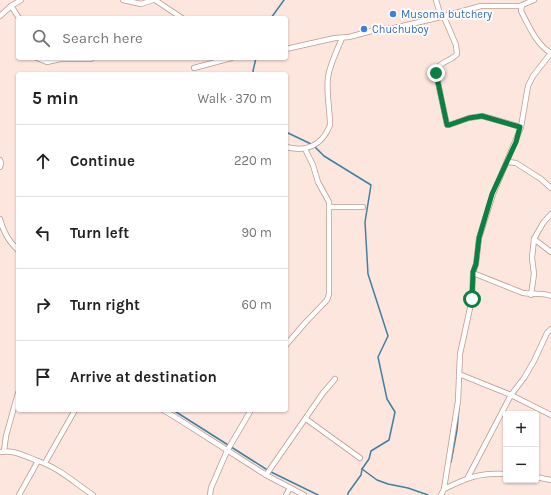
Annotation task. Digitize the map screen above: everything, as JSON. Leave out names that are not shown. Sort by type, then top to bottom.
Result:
[{"type":"street","points":[[0,16],[13,3],[21,0]]},
{"type":"street","points":[[123,0],[141,4],[154,0],[179,16]]},
{"type":"street","points":[[436,0],[442,17],[456,45],[457,54],[452,59],[440,64],[436,68],[447,125],[469,118],[482,116],[520,127]]},
{"type":"street","points":[[288,49],[378,29],[394,28],[481,6],[521,6],[534,0]]},
{"type":"street","points":[[13,3],[18,16]]},
{"type":"street","points":[[441,495],[444,489],[458,401],[460,354],[472,299],[473,272],[476,264],[479,238],[492,194],[507,162],[520,127],[528,86],[533,76],[551,53],[543,48],[537,40],[520,11],[521,6]]},
{"type":"street","points":[[288,147],[305,149],[314,146],[325,135],[330,125],[327,90],[328,77],[342,38]]},
{"type":"street","points":[[40,60],[44,62],[54,60]]},
{"type":"street","points":[[194,68],[224,60]]},
{"type":"street","points":[[288,343],[327,300],[329,294],[329,202],[318,182],[313,165],[305,149]]},
{"type":"street","points":[[0,160],[0,167]]},
{"type":"street","points":[[507,162],[516,163],[541,179],[551,188]]},
{"type":"street","points":[[329,207],[363,207]]},
{"type":"street","points":[[530,295],[534,274],[532,258],[534,239],[543,223],[551,214]]},
{"type":"street","points":[[0,219],[4,232],[16,248]]},
{"type":"street","points":[[534,239],[551,252]]},
{"type":"street","points":[[473,272],[530,295],[545,293],[551,296]]},
{"type":"street","points":[[468,477],[512,395],[531,366],[547,333],[551,329]]},
{"type":"street","points":[[459,374],[512,395],[551,415]]},
{"type":"street","points":[[266,475],[335,379]]},
{"type":"street","points":[[16,400],[2,452],[12,451],[38,461],[45,462],[93,495]]},
{"type":"street","points":[[45,462],[74,412]]},
{"type":"street","points":[[167,412],[266,475],[304,495]]},
{"type":"street","points":[[210,495],[211,488],[227,451],[250,412]]},
{"type":"street","points":[[306,419],[360,458]]},
{"type":"street","points":[[19,495],[38,461]]},
{"type":"street","points":[[444,489],[468,477],[490,473],[503,474]]},
{"type":"street","points":[[539,478],[551,480]]},
{"type":"street","points":[[286,495],[290,488]]},
{"type":"waterway","points":[[272,16],[284,0]]},
{"type":"waterway","points":[[253,72],[256,60]]},
{"type":"waterway","points":[[288,133],[311,144]]},
{"type":"waterway","points":[[314,146],[324,156],[371,185],[365,222],[368,274],[388,336],[378,357],[387,399],[395,412],[389,440],[371,451],[369,459],[362,469],[361,475],[348,495]]},
{"type":"waterway","points":[[451,462],[457,430],[459,407]]},
{"type":"waterway","points":[[176,412],[269,471],[318,495]]},
{"type":"waterway","points":[[362,469],[377,480],[428,495]]},
{"type":"place","name":"Musoma butchery","points":[[393,14]]},
{"type":"place","name":"Chuchuboy","points":[[364,29]]},
{"type":"route","points":[[436,73],[447,125],[469,118],[485,116],[520,127],[516,142],[492,194],[479,238],[476,264],[473,272],[472,299]]}]
